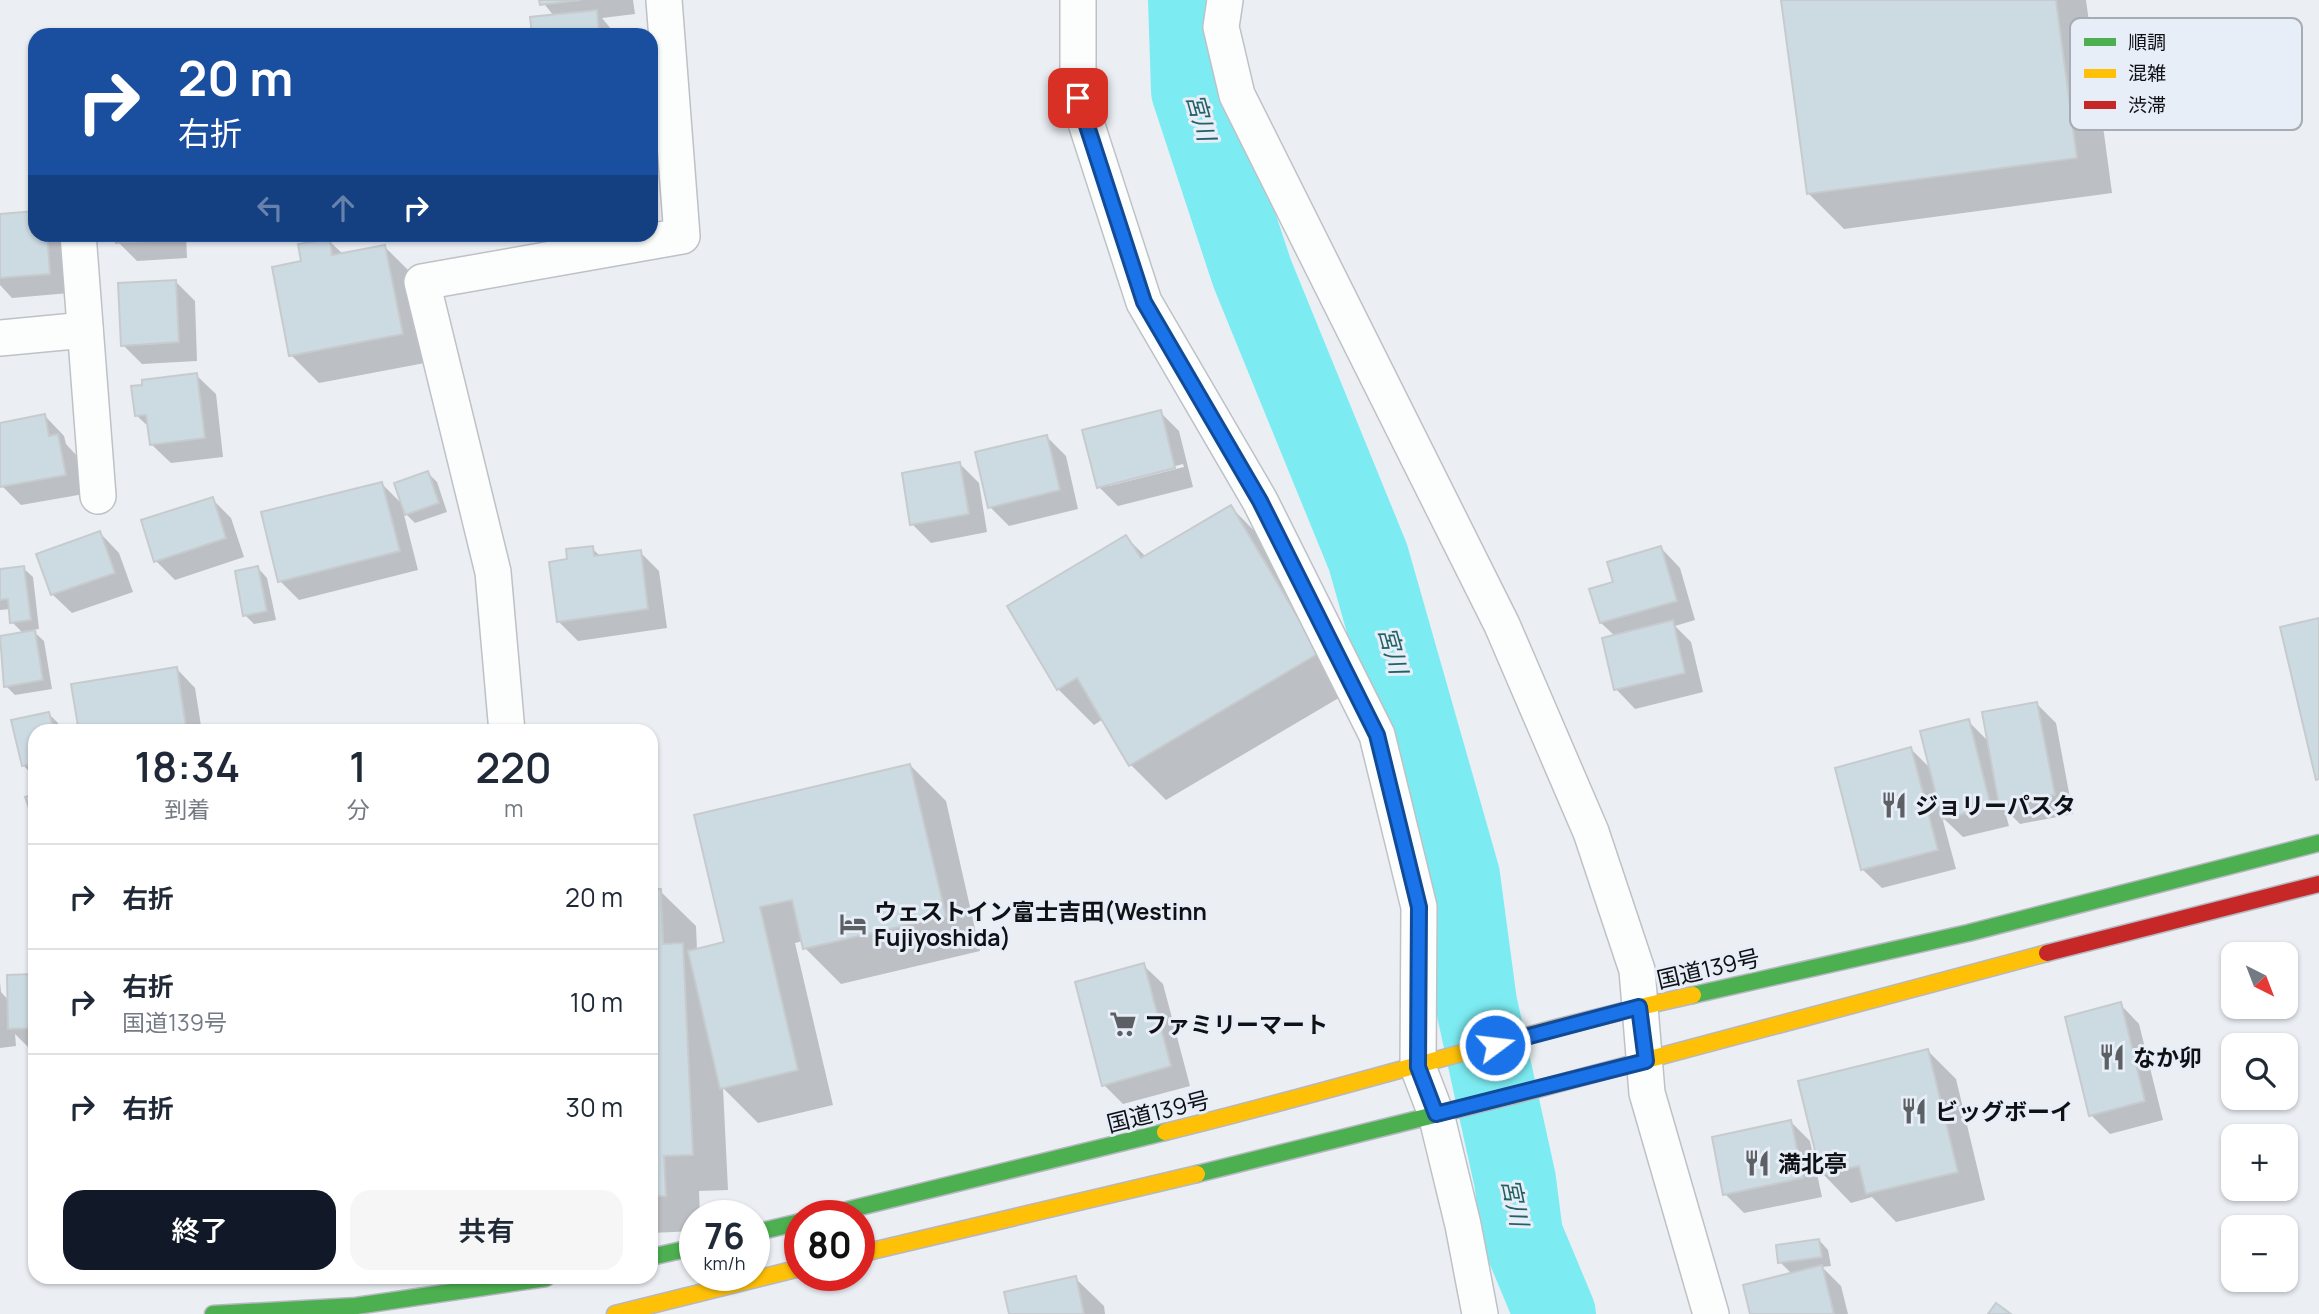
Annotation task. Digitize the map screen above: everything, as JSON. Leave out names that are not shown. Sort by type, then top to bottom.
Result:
[{"type":"highway","name":"国道139号","points":[[875,1203],[1432,1063],[1629,1009],[1968,933],[2319,843]]},
{"type":"highway","points":[[875,1250],[1447,1112],[1632,1065],[1875,997],[2319,884]]},
{"type":"highway","points":[[658,1255],[679,1251]]},
{"type":"highway","points":[[615,1314],[784,1272]]},
{"type":"highway","points":[[212,1314],[356,1306],[496,1284]]},
{"type":"street","points":[[658,240],[682,236],[664,0]]},
{"type":"street","points":[[1078,0],[1078,98],[1144,302],[1260,501],[1377,735],[1419,907],[1432,1063],[1447,1112],[1463,1225],[1480,1314]]},
{"type":"street","points":[[1225,0],[1221,27],[1237,95],[1502,625],[1591,832],[1637,970],[1629,1009],[1632,1065],[1647,1093],[1711,1314]]},
{"type":"street","points":[[79,242],[98,496]]},
{"type":"street","points":[[506,724],[493,572],[422,282],[648,242]]},
{"type":"street","points":[[0,338],[85,330]]},
{"type":"building","points":[[539,0],[581,0],[540,5]]},
{"type":"building","points":[[1781,0],[2056,0],[2070,105],[2070,130],[2073,130],[2077,158],[1807,194]]},
{"type":"building","points":[[597,10],[598,28],[531,28],[530,17]]},
{"type":"building","points":[[28,212],[28,242],[48,242],[50,274],[0,278],[0,214]]},
{"type":"building","points":[[330,242],[332,255],[385,245],[403,334],[289,356],[272,267],[301,261],[298,244]]},
{"type":"building","points":[[176,280],[179,342],[121,346],[118,283]]},
{"type":"building","points":[[197,373],[205,438],[150,445],[146,415],[135,416],[131,386],[142,385],[142,380]]},
{"type":"building","points":[[1161,410],[1175,468],[1097,488],[1082,430]]},
{"type":"building","points":[[45,414],[49,436],[58,434],[66,475],[0,487],[0,423]]},
{"type":"building","points":[[1047,435],[1060,490],[988,508],[975,452]]},
{"type":"building","points":[[960,462],[969,514],[910,525],[902,473]]},
{"type":"building","points":[[428,471],[439,503],[405,515],[394,483]]},
{"type":"building","points":[[382,482],[400,551],[278,582],[261,512]]},
{"type":"building","points":[[213,497],[226,538],[154,562],[141,520]]},
{"type":"building","points":[[1231,505],[1319,653],[1129,766],[1077,678],[1057,690],[1007,606],[1126,535],[1141,558]]},
{"type":"building","points":[[100,531],[115,573],[51,595],[36,554]]},
{"type":"building","points":[[593,546],[594,556],[641,550],[648,609],[557,622],[549,562],[567,559],[566,549]]},
{"type":"building","points":[[1661,546],[1677,601],[1600,623],[1589,589],[1613,582],[1607,562]]},
{"type":"building","points":[[24,566],[31,620],[10,623],[8,599],[0,600],[0,569]]},
{"type":"building","points":[[258,566],[267,611],[243,616],[235,571]]},
{"type":"building","points":[[2319,618],[2319,779],[2316,780],[2280,627]]},
{"type":"building","points":[[1673,620],[1685,673],[1614,690],[1602,638]]},
{"type":"building","points":[[35,630],[43,680],[4,687],[0,636]]},
{"type":"building","points":[[177,667],[186,724],[78,724],[71,684]]},
{"type":"building","points":[[2037,702],[2055,795],[1999,805],[1982,712]]},
{"type":"building","points":[[49,712],[52,724],[28,724],[28,765],[22,766],[11,720]]},
{"type":"building","points":[[1969,719],[1991,807],[1942,819],[1920,731]]},
{"type":"building","points":[[1911,747],[1938,850],[1861,870],[1835,768]]},
{"type":"building","name":"ウェストイン富士吉田(Westinn Fujiyoshida)","points":[[910,764],[946,916],[803,949],[792,900],[760,907],[798,1070],[720,1089],[688,951],[724,942],[694,815]]},
{"type":"building","points":[[658,889],[661,889],[663,944],[683,943],[693,1155],[664,1156],[666,1196],[658,1196]]},
{"type":"building","name":"ファミリーマート","points":[[1144,963],[1171,1066],[1102,1086],[1075,982]]},
{"type":"building","points":[[28,974],[28,1028],[8,1029],[7,975]]},
{"type":"building","points":[[2121,1002],[2145,1101],[2089,1116],[2065,1017]]},
{"type":"building","points":[[1928,1049],[1958,1172],[1866,1194],[1859,1166],[1821,1175],[1798,1081]]},
{"type":"building","points":[[1791,1120],[1803,1178],[1723,1195],[1712,1137]]},
{"type":"building","points":[[1819,1239],[1822,1257],[1778,1263],[1776,1245]]},
{"type":"building","points":[[1822,1265],[1834,1314],[1750,1314],[1743,1285]]},
{"type":"building","points":[[1076,1276],[1084,1314],[1009,1314],[1004,1292]]},
{"type":"building","points":[[1996,1303],[2011,1314],[1988,1314]]},
{"type":"waterway","name":"宮川","points":[[1189,0],[1192,91],[1252,273],[1368,557],[1459,876],[1476,1003],[1515,1180],[1522,1235],[1555,1314]]},
{"type":"traffic: fast","points":[[1693,995],[1968,933],[2319,843]]},
{"type":"traffic: fast","points":[[1197,1174],[1515,1095]]},
{"type":"traffic: fast","points":[[875,1203],[1165,1132]]},
{"type":"traffic: fast","points":[[770,1229],[784,1226]]},
{"type":"traffic: fast","points":[[658,1255],[679,1251]]},
{"type":"traffic: fast","points":[[213,1314],[356,1306],[505,1284]]},
{"type":"traffic: slow","points":[[1515,1095],[2047,953]]},
{"type":"traffic: slow","points":[[1165,1132],[1560,1027],[1693,995]]},
{"type":"traffic: slow","points":[[875,1250],[1197,1174]]},
{"type":"traffic: slow","points":[[615,1314],[784,1272]]},
{"type":"traffic: jam","points":[[2047,953],[2319,884]]},
{"type":"place","name":"ジョリーパスタ","points":[[1894,805]]},
{"type":"place","name":"ウェストイン富士吉田(Westinn Fujiyoshida)","points":[[853,924]]},
{"type":"place","name":"ファミリーマート","points":[[1123,1024]]},
{"type":"place","name":"なか卯","points":[[2112,1057]]},
{"type":"place","name":"ビッグボーイ","points":[[1914,1111]]},
{"type":"place","name":"満北亭","points":[[1757,1163]]},
{"type":"route","points":[[1078,98],[1144,302],[1260,501],[1377,735],[1419,907],[1418,1067],[1436,1114],[1646,1061],[1639,1007],[1495,1045]]}]
